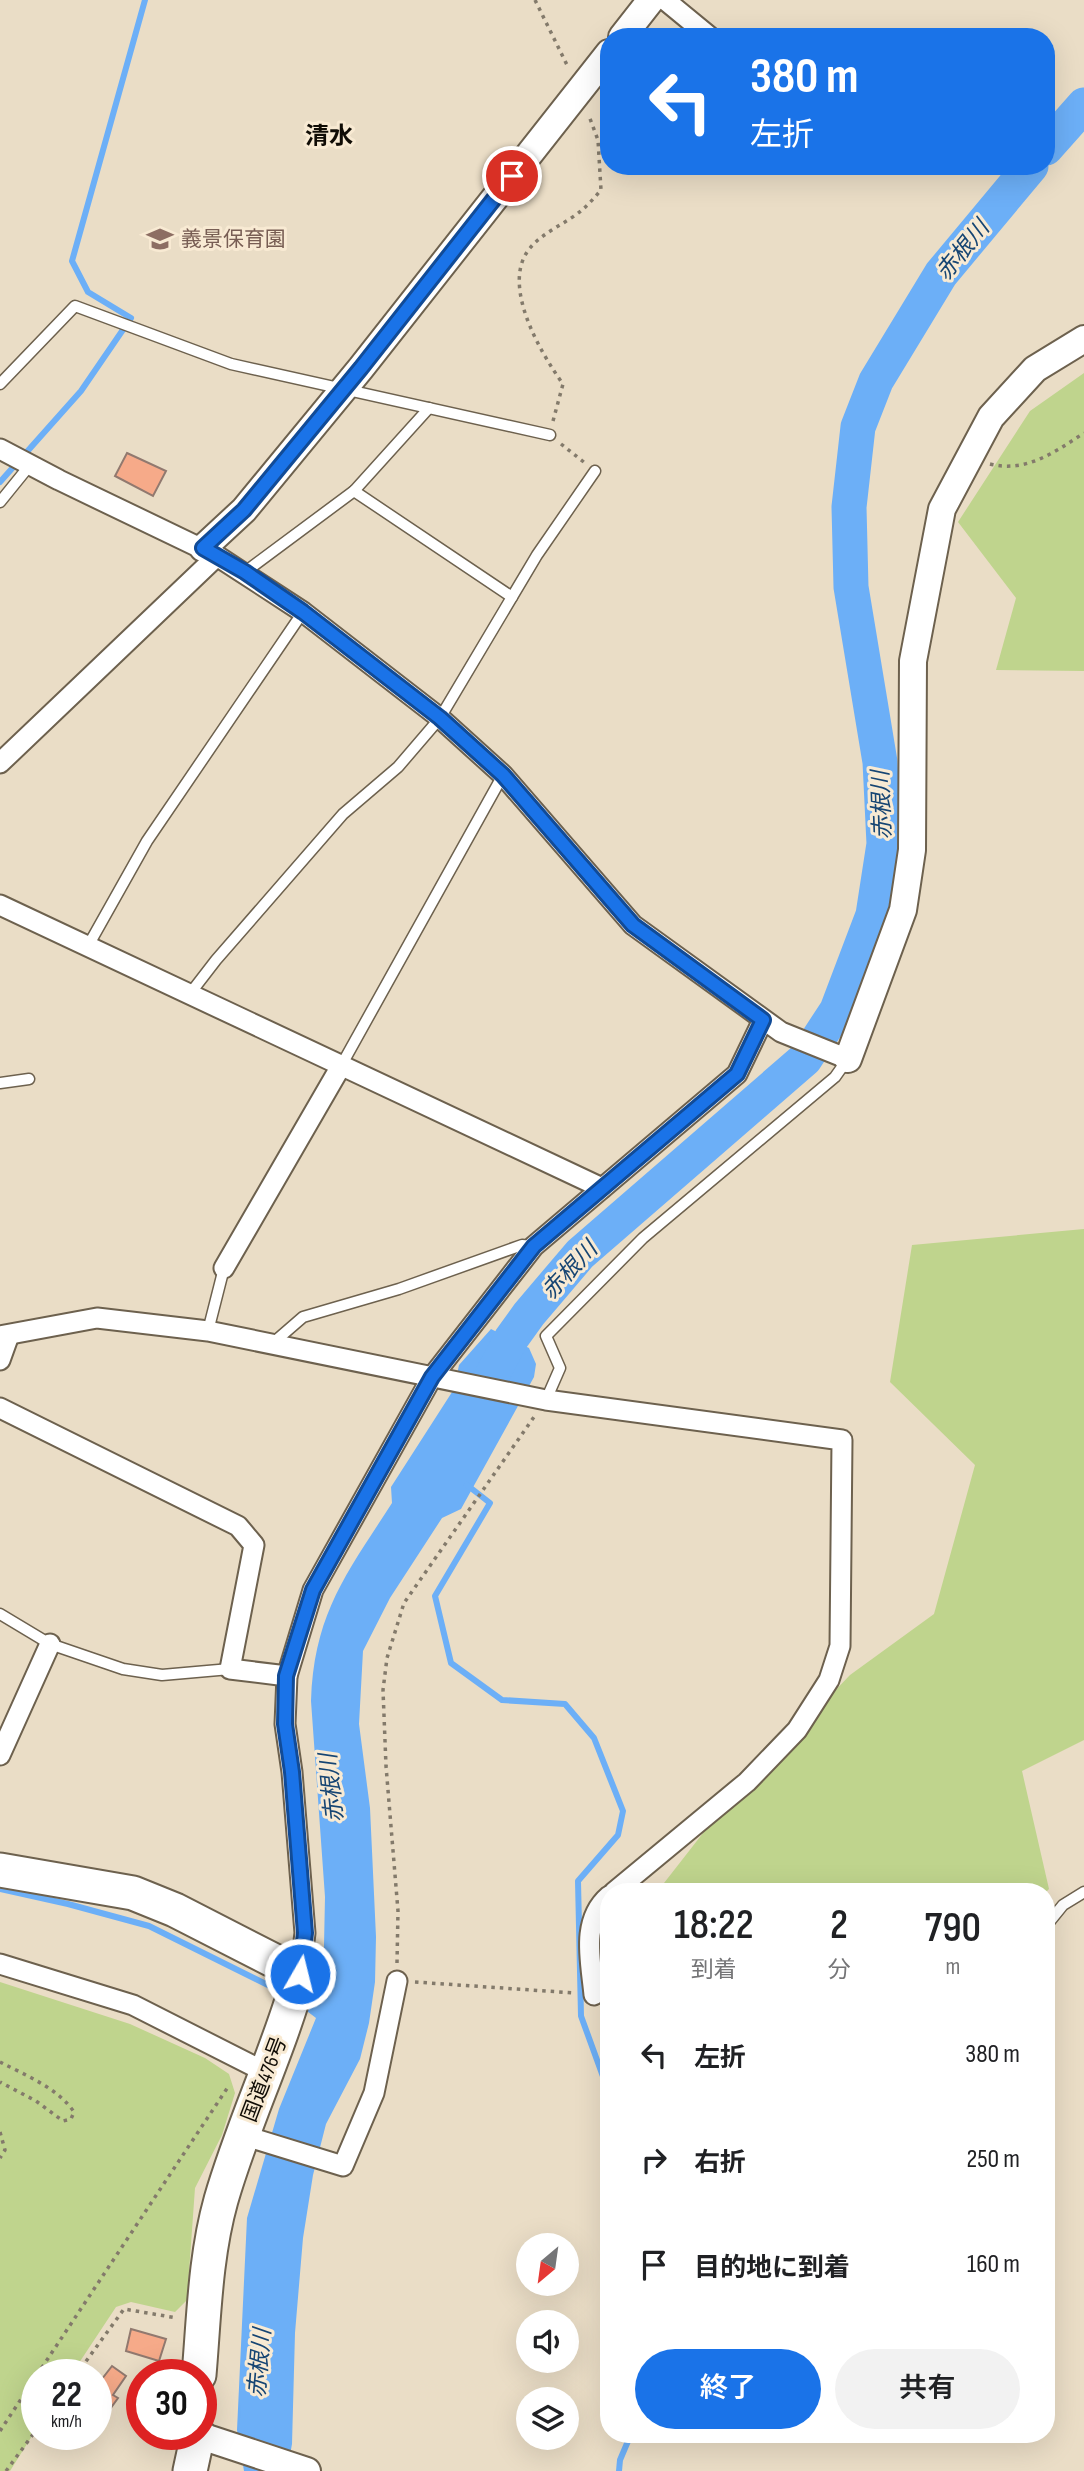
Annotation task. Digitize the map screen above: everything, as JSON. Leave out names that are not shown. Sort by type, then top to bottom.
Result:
[{"type":"highway","points":[[0,1870],[133,1893],[175,1910],[300,1974]]},
{"type":"highway","name":"国道476号","points":[[200,2359],[206,2278],[220,2203],[248,2137],[300,1974]]},
{"type":"highway","points":[[190,2471],[199,2450]]},
{"type":"street","points":[[629,28],[651,0]]},
{"type":"street","points":[[665,0],[699,28]]},
{"type":"street","points":[[0,763],[210,552],[344,388],[600,64]]},
{"type":"street","points":[[0,449],[210,552],[245,572],[303,612],[440,718],[503,775],[633,925],[781,1032],[842,1057],[903,910],[912,850],[913,661],[942,509],[991,417],[1035,369],[1084,339]]},
{"type":"street","points":[[0,905],[602,1188]]},
{"type":"street","points":[[300,1974],[305,1933],[292,1772],[285,1724],[286,1676],[313,1590],[440,1378],[534,1246],[737,1074],[763,1020]]},
{"type":"street","points":[[224,1268],[341,1066]]},
{"type":"street","points":[[0,1360],[4,1336],[97,1318],[208,1331],[539,1399],[842,1440],[840,1646],[829,1680],[797,1730],[747,1782],[625,1883]]},
{"type":"street","points":[[0,1408],[238,1526],[254,1545],[230,1670],[286,1676]]},
{"type":"street","points":[[0,1755],[50,1644]]},
{"type":"street","points":[[600,1907],[588,1934],[600,1986]]},
{"type":"street","points":[[0,1964],[133,2005],[267,2073]]},
{"type":"street","points":[[248,2137],[343,2166],[373,2093],[397,1981]]},
{"type":"street","points":[[217,2441],[305,2470]]},
{"type":"lane","points":[[0,384],[75,306],[232,364],[550,435]]},
{"type":"lane","points":[[245,572],[354,491],[429,408]]},
{"type":"lane","points":[[0,502],[30,465]]},
{"type":"lane","points":[[189,995],[216,960],[343,814],[398,767],[440,718],[512,597],[595,471]]},
{"type":"lane","points":[[354,491],[512,597]]},
{"type":"lane","points":[[88,946],[147,841],[303,612]]},
{"type":"lane","points":[[341,1066],[503,775]]},
{"type":"lane","points":[[539,1399],[560,1368],[546,1336],[643,1238],[835,1077],[842,1057]]},
{"type":"lane","points":[[0,1083],[29,1079]]},
{"type":"lane","points":[[272,1344],[303,1317],[399,1289],[522,1245],[534,1246]]},
{"type":"lane","points":[[208,1331],[224,1268]]},
{"type":"lane","points":[[0,1614],[50,1644],[123,1669],[162,1675],[230,1670]]},
{"type":"lane","points":[[1055,1915],[1063,1905],[1084,1892]]},
{"type":"path","points":[[535,0],[580,90],[598,140],[600,174]]},
{"type":"path","points":[[595,471],[550,435],[563,384],[549,364],[520,306],[522,259],[532,245],[582,210],[601,191],[600,175]]},
{"type":"path","points":[[967,458],[1000,467],[1024,466],[1049,456],[1084,433]]},
{"type":"path","points":[[539,1399],[404,1603],[387,1658],[383,1690],[386,1766],[398,1911],[397,1981],[600,1995]]},
{"type":"path","points":[[0,2062],[68,2103],[75,2112],[71,2119],[63,2121],[36,2101],[0,2082]]},
{"type":"path","points":[[48,2359],[228,2087]]},
{"type":"path","points":[[0,2132],[5,2150],[0,2158]]},
{"type":"path","points":[[88,2359],[124,2309],[203,2322]]},
{"type":"path","points":[[0,2431],[21,2399]]},
{"type":"path","points":[[6,2471],[22,2450]]},
{"type":"green space","points":[[1084,373],[1084,671],[996,670],[1016,598],[958,522],[1030,411]]},
{"type":"green space","points":[[1084,1229],[1084,1740],[1022,1771],[1048,1883],[664,1883],[721,1810],[850,1675],[934,1614],[975,1465],[890,1382],[912,1245]]},
{"type":"green space","points":[[0,1982],[130,2024],[205,2058],[229,2074],[235,2093],[222,2135],[195,2188],[187,2300],[175,2312],[131,2302],[116,2307],[82,2359],[21,2359],[21,2450],[23,2450],[10,2471],[0,2471]]},
{"type":"water","points":[[491,1329],[529,1348],[536,1364],[534,1377],[461,1509],[442,1518],[390,1598],[363,1651],[359,1724],[370,1808],[376,1937],[375,1982],[360,2059],[326,2124],[313,2175],[303,2238],[295,2333],[292,2444],[287,2471],[244,2471],[237,2430],[247,2218],[279,2109],[316,2018],[303,2008],[311,1989],[323,1993],[325,1897],[311,1701],[313,1670],[326,1618],[347,1573],[392,1503],[391,1487],[454,1389],[459,1365]]},
{"type":"building","points":[[127,453],[166,471],[153,496],[115,476]]},
{"type":"building","points":[[131,2329],[166,2339],[160,2359],[126,2351]]},
{"type":"building","points":[[112,2366],[126,2376],[113,2395],[118,2398],[112,2406]]},
{"type":"waterway","points":[[0,482],[81,391],[131,318],[88,292],[72,261],[145,0]]},
{"type":"waterway","name":"赤根川","points":[[1055,138],[1084,105]]},
{"type":"waterway","name":"赤根川","points":[[489,1381],[511,1339],[580,1254],[805,1059],[837,1010],[873,915],[884,844],[880,762],[851,587],[849,507],[858,427],[876,381],[941,274],[1024,175]]},
{"type":"waterway","points":[[467,1485],[490,1503],[435,1596],[451,1663],[502,1700],[565,1704],[594,1738],[623,1811],[618,1835],[578,1881],[581,2016],[600,2068]]},
{"type":"waterway","points":[[0,1889],[149,1926],[278,1990]]},
{"type":"waterway","points":[[619,2471],[620,2460],[627,2443]]},
{"type":"place","name":"義景保育園","points":[[160,239]]},
{"type":"district","name":"清水","points":[[329,136]]},
{"type":"route","points":[[300,1974],[305,1933],[292,1772],[285,1724],[286,1676],[313,1590],[413,1409],[443,1361],[534,1246],[737,1074],[763,1020],[633,925],[503,775],[440,718],[303,612],[245,572],[203,548],[244,510],[361,368],[512,176]]}]
